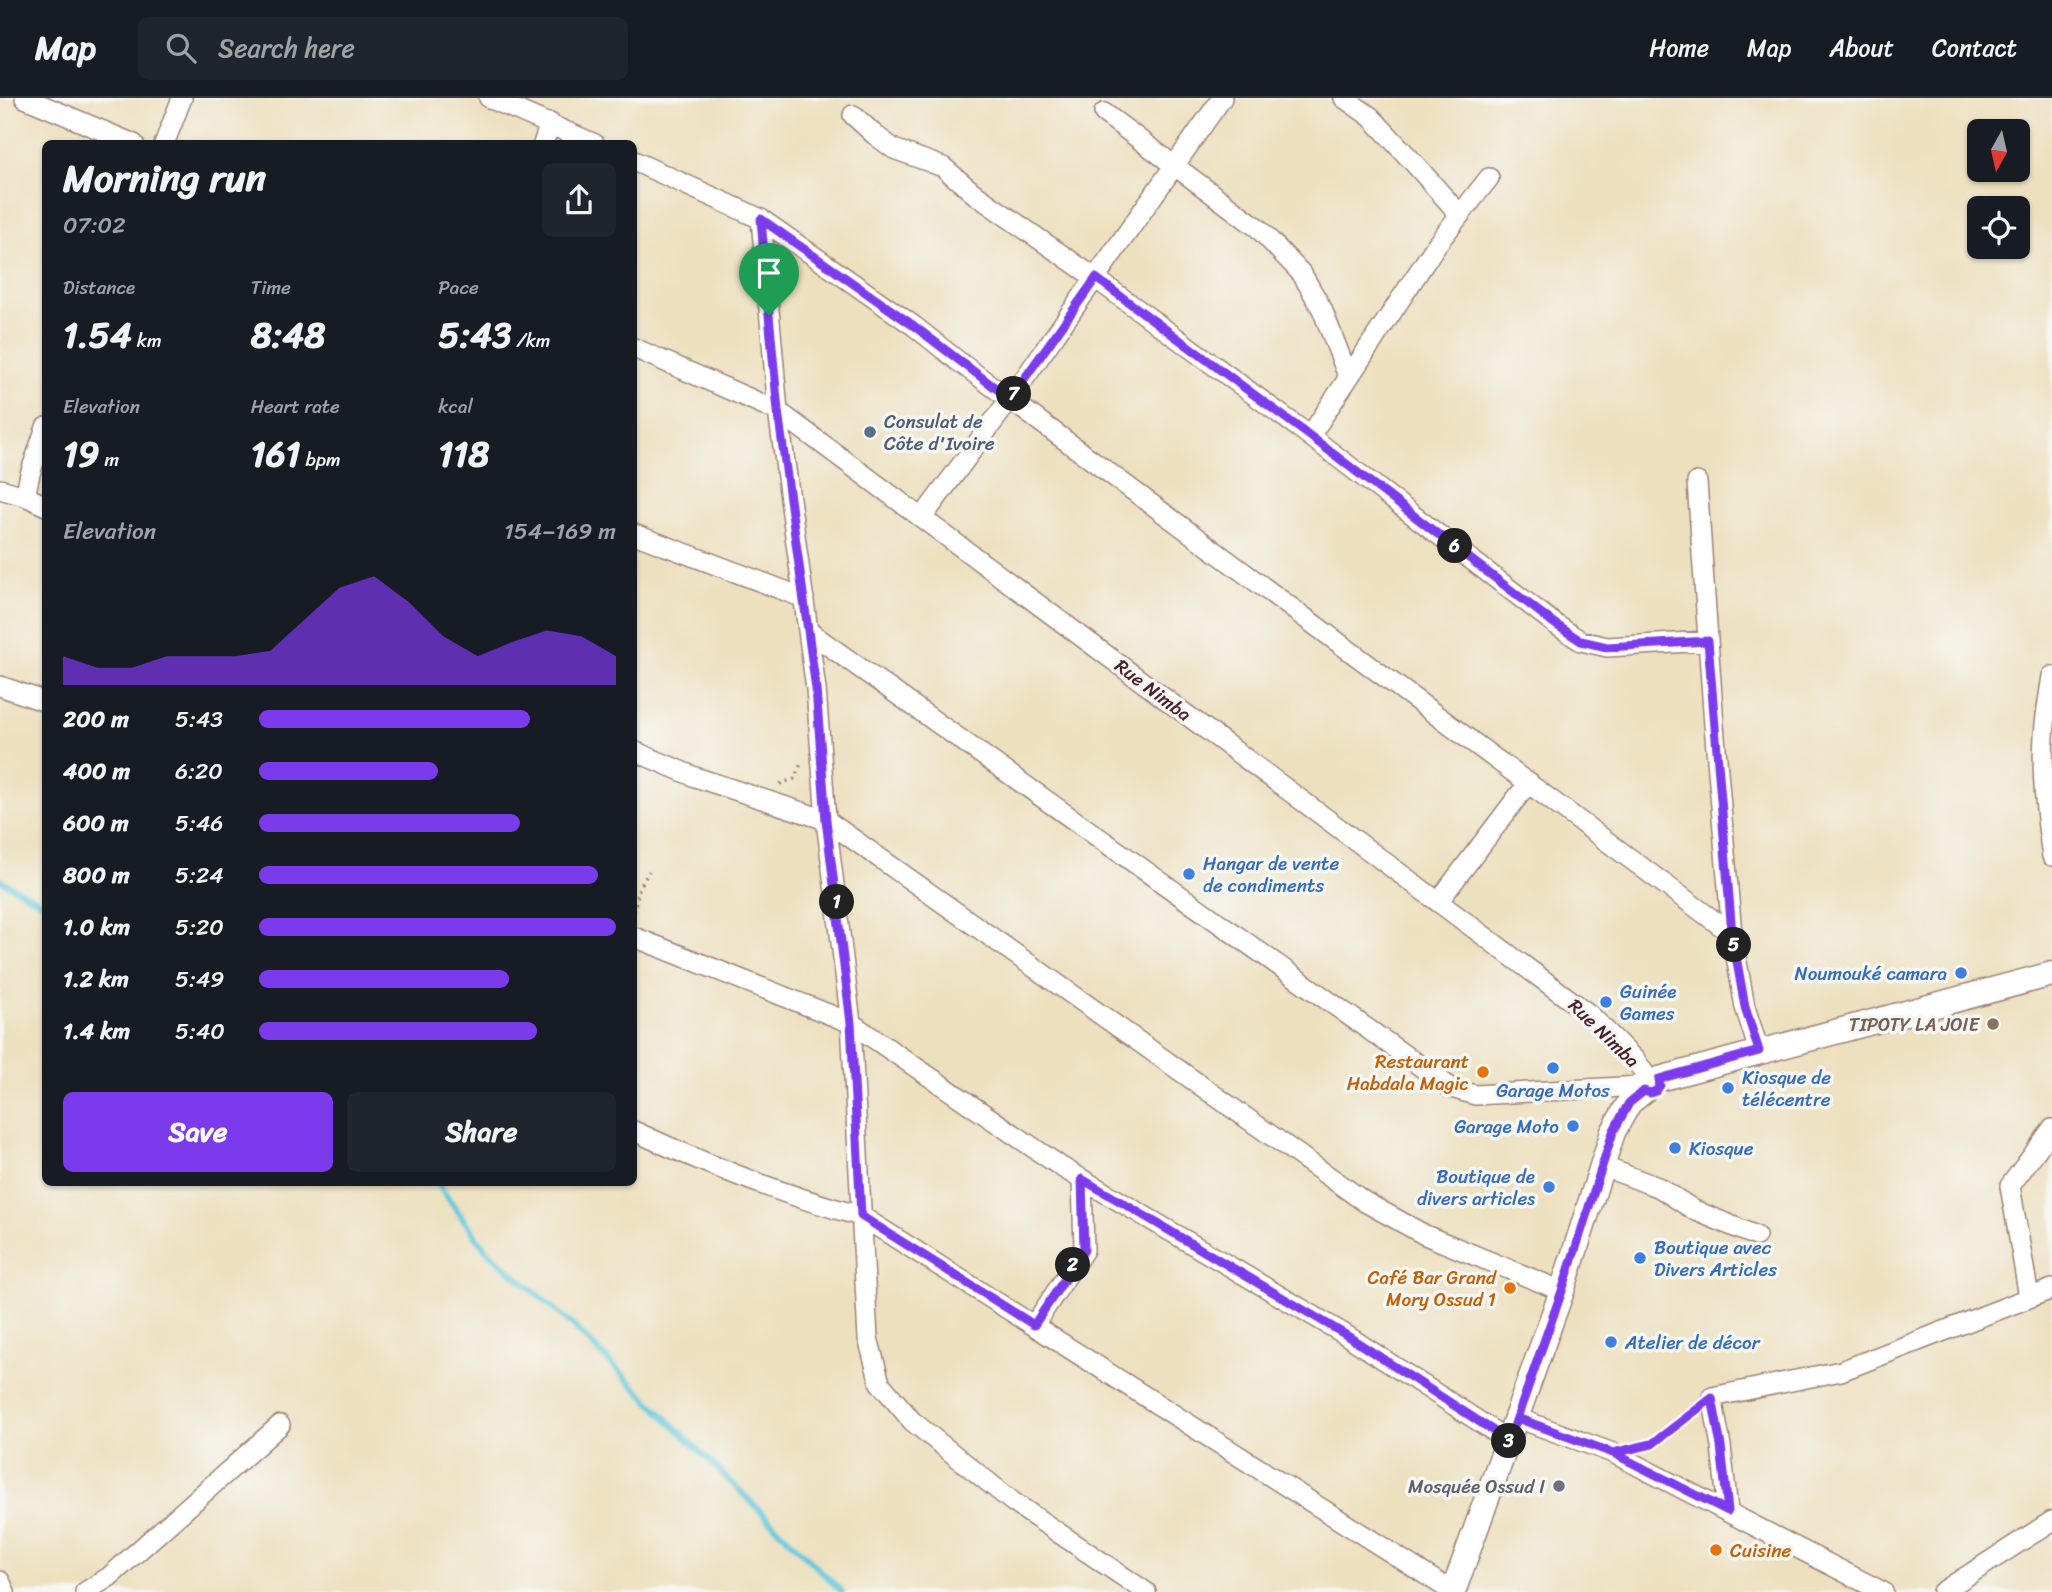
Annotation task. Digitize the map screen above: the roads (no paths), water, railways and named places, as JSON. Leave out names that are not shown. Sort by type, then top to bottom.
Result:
[{"type":"street","points":[[25,98],[125,140]]},
{"type":"street","points":[[166,140],[182,98]]},
{"type":"street","points":[[489,98],[586,140]]},
{"type":"street","points":[[922,518],[1010,399],[1222,98]]},
{"type":"street","points":[[1344,98],[1371,117],[1460,215]]},
{"type":"street","points":[[1104,113],[1258,228],[1302,274],[1322,309],[1348,376]]},
{"type":"street","points":[[853,115],[894,149],[943,167],[976,195],[1096,278],[1310,436],[1555,624],[1581,641],[1607,647],[1708,641]]},
{"type":"street","points":[[544,140],[550,123]]},
{"type":"street","points":[[637,162],[761,219],[914,326],[1732,934]]},
{"type":"street","points":[[1310,436],[1437,244],[1489,178]]},
{"type":"street","points":[[761,219],[778,411],[816,689],[826,820],[851,1023],[869,1338],[880,1383],[912,1421],[1013,1502],[1146,1592]]},
{"type":"street","name":"Rue Nimba","points":[[637,349],[778,411],[1589,1014],[1636,1061],[1647,1082]]},
{"type":"street","points":[[25,496],[42,440]]},
{"type":"street","points":[[1697,482],[1732,934],[1745,1007],[1759,1051]]},
{"type":"street","points":[[0,489],[42,504]]},
{"type":"street","points":[[637,535],[804,597]]},
{"type":"street","points":[[808,631],[1451,1088],[1475,1095],[1647,1082],[2052,974]]},
{"type":"street","points":[[2052,676],[2043,733],[2043,775],[2052,856]]},
{"type":"street","points":[[0,687],[42,701]]},
{"type":"street","points":[[637,752],[695,777],[826,820],[1365,1202],[1425,1236],[1562,1291]]},
{"type":"street","points":[[1438,902],[1529,782]]},
{"type":"street","points":[[637,938],[851,1023],[1063,1168],[1346,1335],[1509,1441]]},
{"type":"street","points":[[637,1132],[677,1152],[751,1181],[818,1205],[861,1216],[1453,1592],[1562,1291],[1613,1132],[1629,1103],[1647,1082]]},
{"type":"street","points":[[2029,1297],[2011,1186],[2052,1129]]},
{"type":"street","points":[[1602,1166],[1660,1188],[1694,1210],[1756,1236]]},
{"type":"street","points":[[1034,1325],[1084,1250],[1082,1179]]},
{"type":"street","points":[[1728,1511],[1721,1446],[1712,1398],[1841,1371],[2052,1289]]},
{"type":"street","points":[[1517,1418],[1613,1453],[1883,1592]]},
{"type":"street","points":[[85,1592],[109,1577],[280,1425]]},
{"type":"street","points":[[1942,1592],[2052,1521]]},
{"type":"street","points":[[0,1581],[5,1592]]},
{"type":"waterway","points":[[0,880],[42,903]]},
{"type":"waterway","points":[[439,1186],[486,1250],[567,1320],[842,1592]]},
{"type":"place","name":"Consulat de Côte d'Ivoire","points":[[870,432]]},
{"type":"place","name":"Hangar de vente de condiments","points":[[1189,874]]},
{"type":"place","name":"Noumouké camara","points":[[1961,973]]},
{"type":"place","name":"Guinée Games","points":[[1606,1002]]},
{"type":"place","name":"TIPOTY LA JOIE","points":[[1993,1024]]},
{"type":"place","name":"Garage Motos","points":[[1553,1068]]},
{"type":"place","name":"Restaurant Habdala Magic","points":[[1483,1072]]},
{"type":"place","name":"Kiosque de télécentre","points":[[1728,1088]]},
{"type":"place","name":"Garage Moto","points":[[1573,1126]]},
{"type":"place","name":"Kiosque","points":[[1675,1148]]},
{"type":"place","name":"Boutique de divers articles","points":[[1549,1187]]},
{"type":"place","name":"Boutique avec Divers Articles","points":[[1640,1258]]},
{"type":"place","name":"Café Bar Grand Mory Ossud 1","points":[[1510,1288]]},
{"type":"place","name":"Atelier de décor","points":[[1611,1342]]},
{"type":"place","name":"Mosquée Ossud I","points":[[1559,1486]]},
{"type":"place","name":"Cuisine","points":[[1716,1550]]}]
